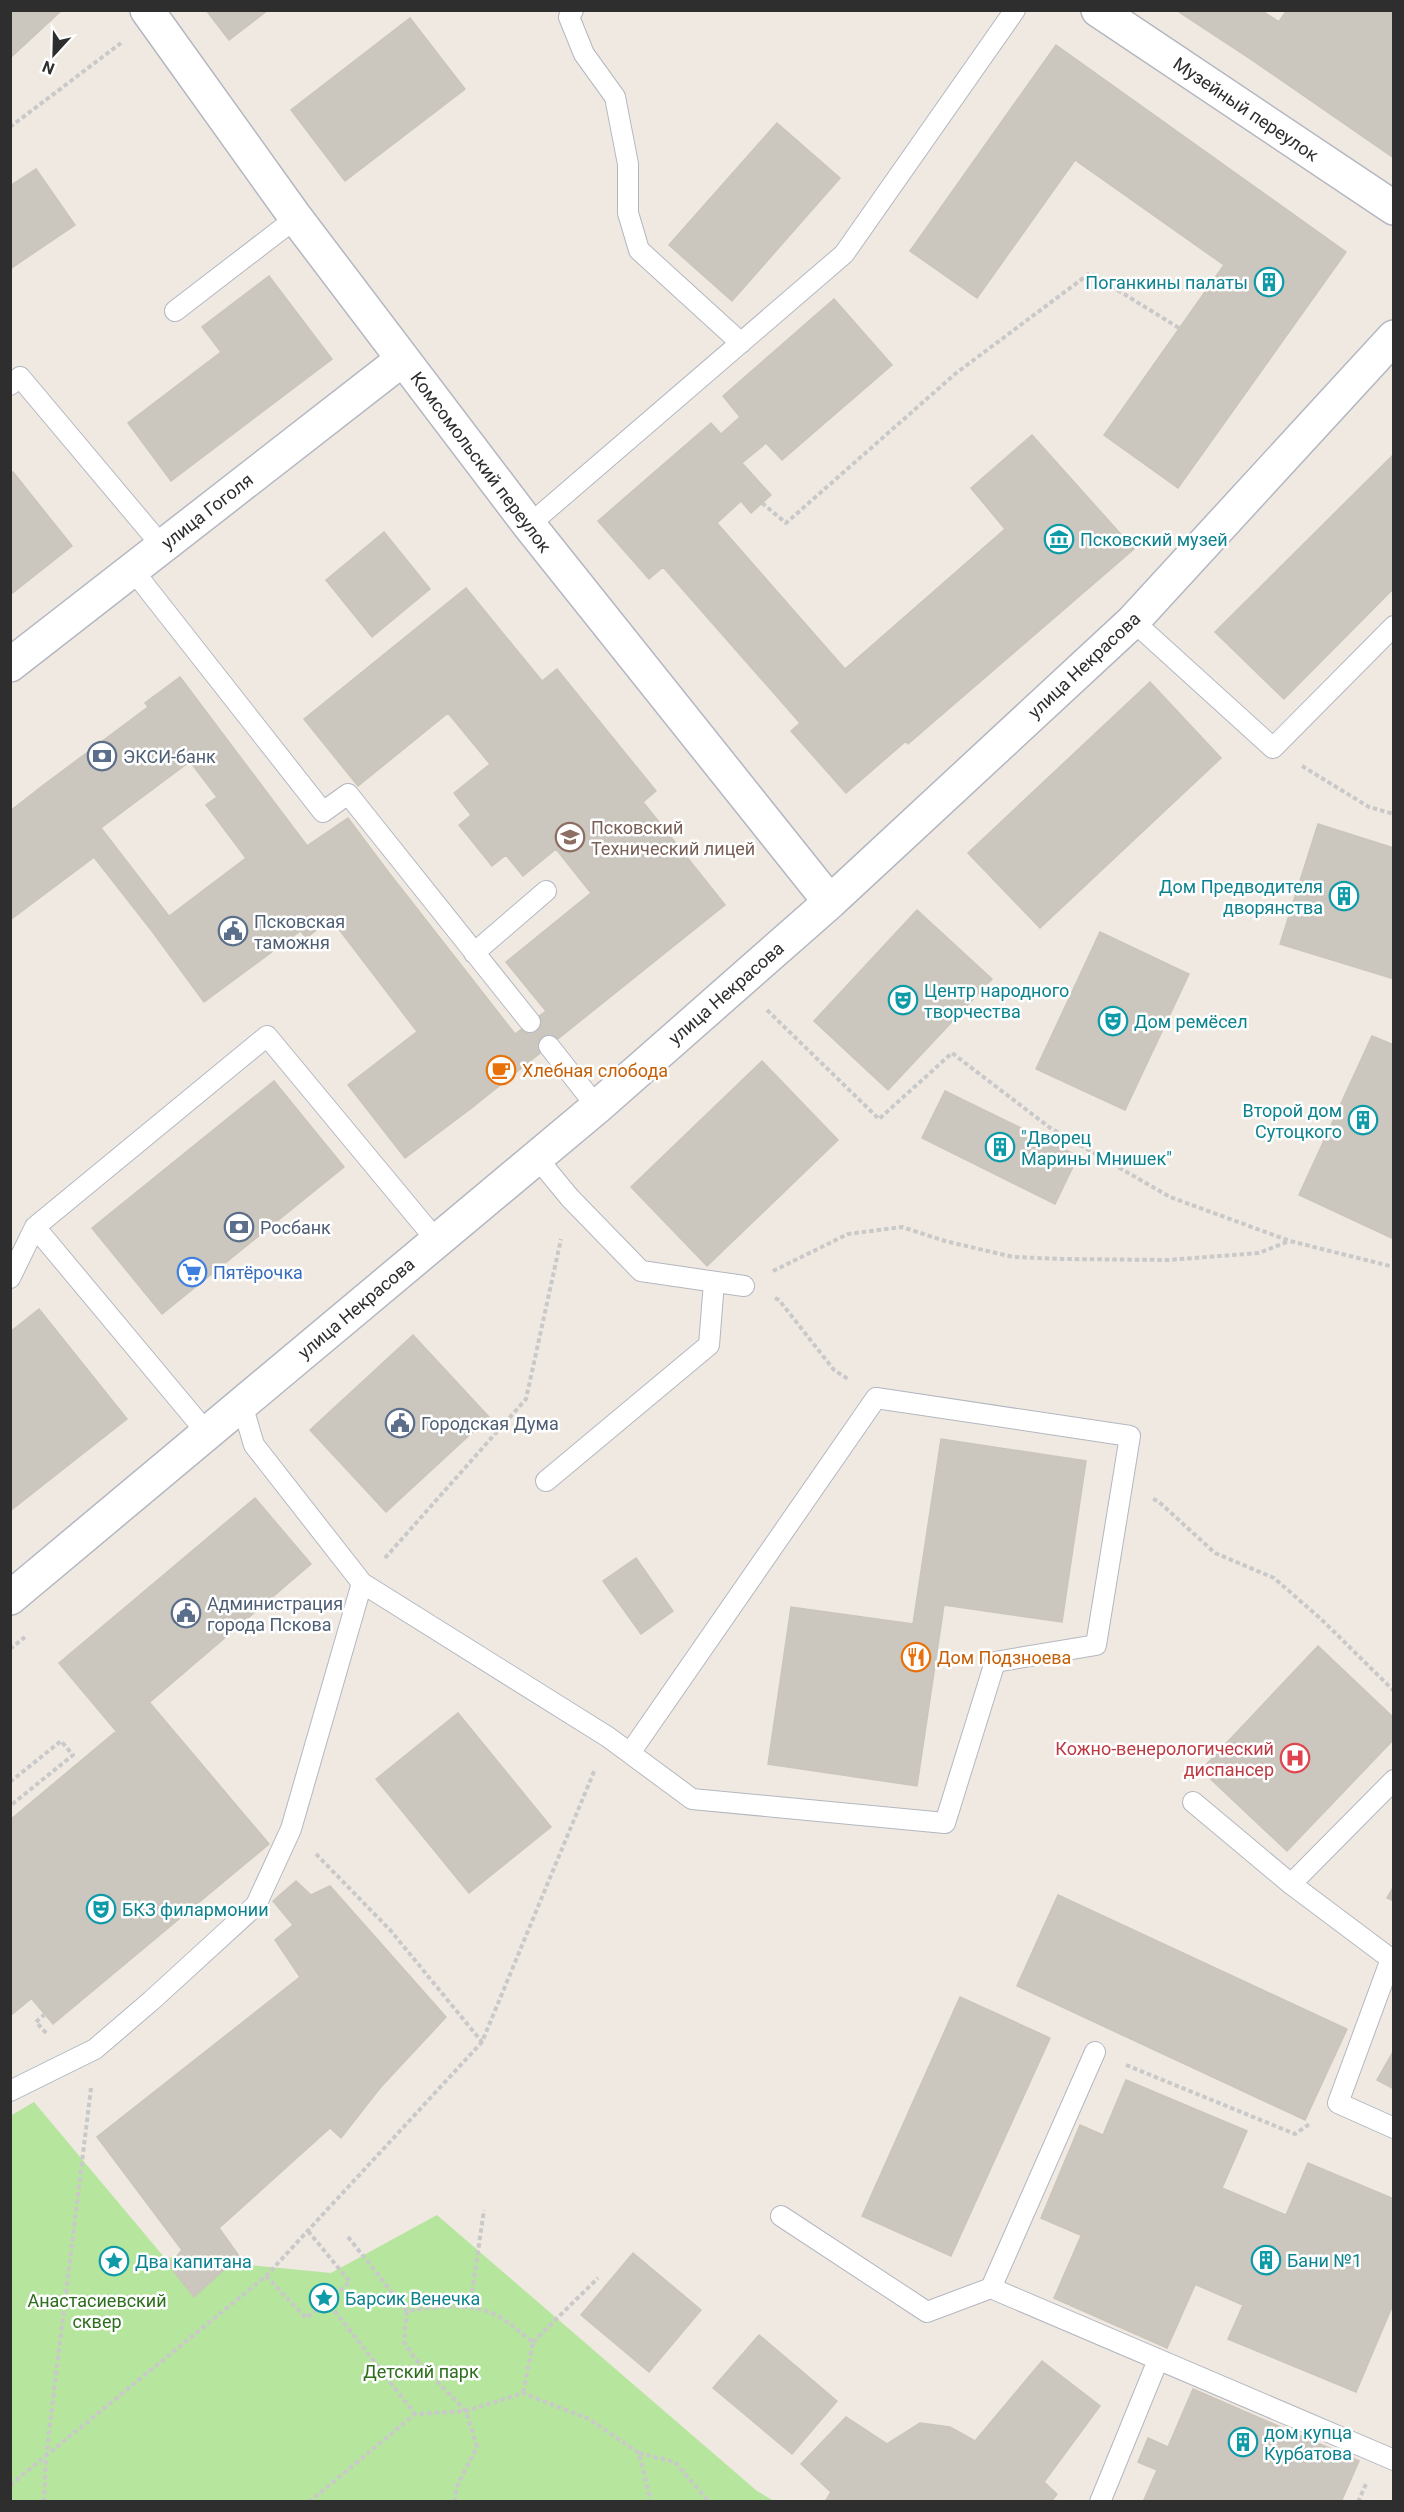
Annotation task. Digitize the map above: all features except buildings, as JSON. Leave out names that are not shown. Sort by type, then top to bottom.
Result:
[{"type":"street","name":"Музейный переулок","points":[[1098,10],[1394,208]]},
{"type":"street","name":"Комсомольский переулок","points":[[138,24],[297,218],[529,525],[830,902]]},
{"type":"street","name":"улица Некрасова","points":[[10,1598],[537,1158],[830,902],[1132,621],[1394,337]]},
{"type":"street","name":"улица Гоголя","points":[[10,665],[403,359]]},
{"type":"lane","points":[[573,10],[569,17],[584,54],[615,97],[628,164],[628,213],[639,250],[741,343]]},
{"type":"lane","points":[[529,525],[844,254],[1015,10]]},
{"type":"lane","points":[[175,311],[297,218]]},
{"type":"lane","points":[[10,385],[20,377],[162,546]]},
{"type":"lane","points":[[132,569],[323,812],[348,794],[530,1022]]},
{"type":"lane","points":[[1132,621],[1273,748],[1394,626]]},
{"type":"lane","points":[[474,953],[546,891]]},
{"type":"lane","points":[[10,1278],[35,1227],[267,1036],[437,1241]]},
{"type":"lane","points":[[549,1046],[597,1107]]},
{"type":"lane","points":[[537,1158],[570,1197],[641,1271],[744,1286]]},
{"type":"lane","points":[[35,1227],[207,1433]]},
{"type":"lane","points":[[546,1481],[709,1345],[714,1282]]},
{"type":"lane","points":[[242,1404],[254,1445],[362,1583],[608,1737],[692,1799],[945,1822],[995,1662],[1096,1645],[1130,1436],[876,1398],[630,1753]]},
{"type":"lane","points":[[10,2091],[95,2049],[256,1905],[291,1829],[362,1583]]},
{"type":"lane","points":[[1291,1884],[1394,1780]]},
{"type":"lane","points":[[1193,1802],[1291,1884],[1392,1959],[1338,2103],[1394,2128]]},
{"type":"lane","points":[[991,2288],[1095,2052]]},
{"type":"lane","points":[[782,2216],[927,2312],[991,2288],[1394,2460]]},
{"type":"lane","points":[[1100,2502],[1158,2360]]},
{"type":"path","points":[[10,127],[138,24]]},
{"type":"path","points":[[762,503],[786,523],[955,374],[1090,273],[1179,328]]},
{"type":"path","points":[[1273,748],[1369,807],[1394,814]]},
{"type":"path","points":[[763,1006],[879,1119],[952,1053],[1049,1127],[1170,1197],[1290,1241],[1394,1268]]},
{"type":"path","points":[[362,1583],[526,1399],[570,1197]]},
{"type":"path","points":[[744,1286],[848,1234],[902,1227],[945,1241],[1013,1257],[1063,1259],[1168,1260],[1259,1253],[1290,1241]]},
{"type":"path","points":[[744,1286],[779,1300],[834,1370],[876,1398]]},
{"type":"path","points":[[1121,1486],[1158,1501],[1215,1553],[1274,1578],[1321,1619],[1394,1691]]},
{"type":"path","points":[[10,2485],[266,2276],[482,2042],[608,1737]]},
{"type":"path","points":[[10,1782],[61,1741],[73,1755],[10,1806]]},
{"type":"path","points":[[291,1829],[391,1931],[482,2042]]},
{"type":"path","points":[[44,2502],[46,2457],[95,2049]]},
{"type":"path","points":[[1095,2052],[1295,2134],[1338,2103]]},
{"type":"path","points":[[470,2307],[484,2210]]},
{"type":"path","points":[[266,2276],[306,2318],[350,2282],[308,2231]]},
{"type":"path","points":[[348,2237],[407,2311],[404,2342],[416,2359],[466,2411],[477,2447],[456,2488],[455,2502]]},
{"type":"path","points":[[523,2393],[533,2342],[598,2278]]},
{"type":"path","points":[[327,2301],[415,2414]]},
{"type":"path","points":[[407,2311],[439,2306],[470,2307],[501,2317],[533,2342]]},
{"type":"path","points":[[309,2502],[415,2414],[466,2411],[523,2393],[590,2419],[639,2453],[675,2462],[709,2502]]},
{"type":"path","points":[[639,2453],[651,2502]]},
{"type":"green space","name":"Детский парк","points":[[34,2102],[164,2257],[331,2273],[437,2215],[757,2491],[774,2501],[11,2501],[10,2116]]},
{"type":"place","name":"Поганкины палаты","points":[[1269,282]]},
{"type":"place","name":"Псковский музей","points":[[1059,539]]},
{"type":"place","name":"ЭКСИ-банк","points":[[102,756]]},
{"type":"place","name":"Псковский Технический лицей","points":[[570,837]]},
{"type":"place","name":"Дом Предводителя дворянства","points":[[1344,896]]},
{"type":"place","name":"Псковская таможня","points":[[233,931]]},
{"type":"place","name":"Центр народного творчества","points":[[903,1000]]},
{"type":"place","name":"Дом ремёсел","points":[[1113,1021]]},
{"type":"place","name":"Хлебная слобода","points":[[501,1070]]},
{"type":"place","name":"Второй дом Сутоцкого","points":[[1363,1120]]},
{"type":"place","name":"\"Дворец Марины Мнишек\"","points":[[1000,1147]]},
{"type":"place","name":"Росбанк","points":[[239,1227]]},
{"type":"place","name":"Пятёрочка","points":[[192,1272]]},
{"type":"place","name":"Городская Дума","points":[[400,1423]]},
{"type":"place","name":"Администрация города Пскова","points":[[186,1613]]},
{"type":"place","name":"Дом Подзноева","points":[[916,1657]]},
{"type":"place","name":"Кожно-венерологический диспансер","points":[[1295,1758]]},
{"type":"place","name":"БКЗ филармонии","points":[[101,1909]]},
{"type":"place","name":"Бани №1","points":[[1266,2260]]},
{"type":"place","name":"Два капитана","points":[[114,2261]]},
{"type":"place","name":"Барсик Венечка","points":[[324,2298]]},
{"type":"place","name":"дом купца Курбатова","points":[[1243,2442]]},
{"type":"park label","name":"Анастасиевский сквер","points":[[97,2310]]}]
